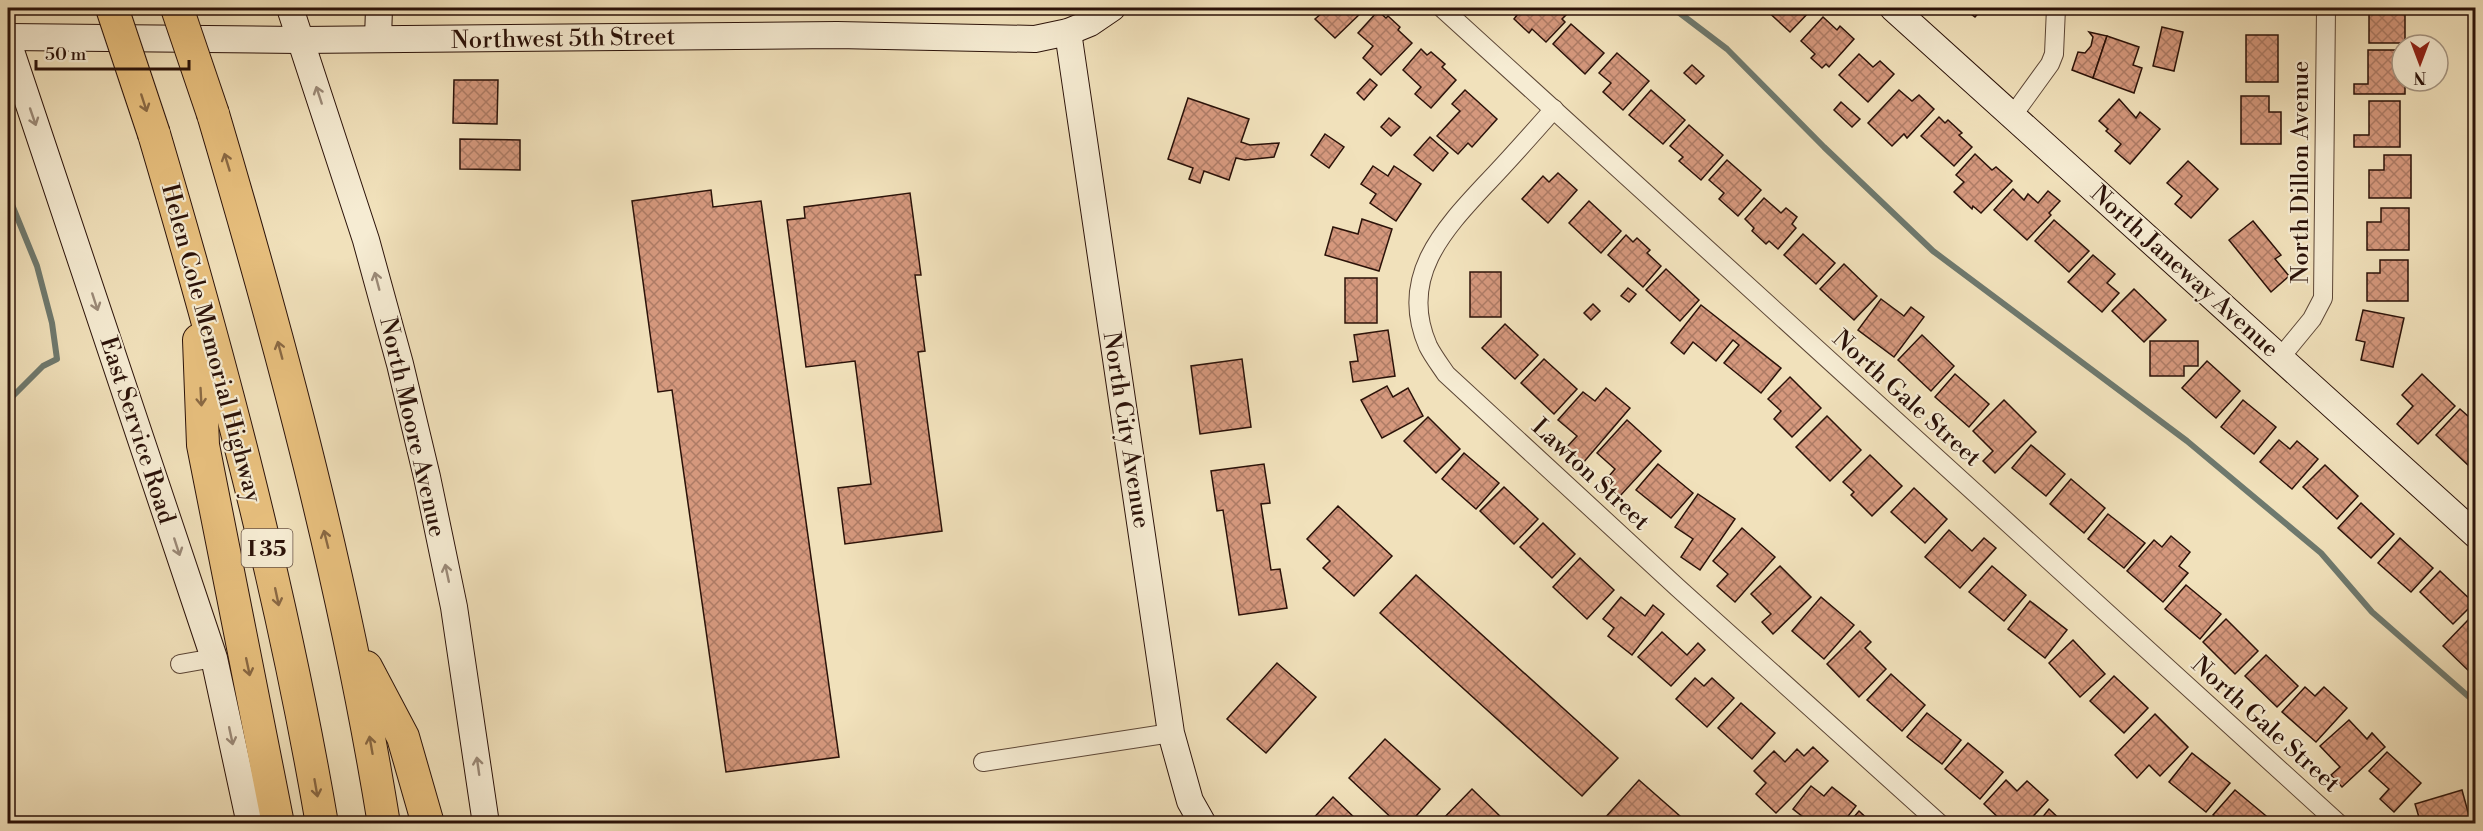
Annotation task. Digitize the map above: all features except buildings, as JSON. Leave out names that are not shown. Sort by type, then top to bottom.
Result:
[{"type":"highway","name":"Helen Cole Memorial Highway","points":[[112,8],[154,134],[196,276],[269,556],[307,734],[322,824]]},
{"type":"highway","name":"I 35","points":[[177,8],[213,114],[281,355],[350,637],[384,824]]},
{"type":"highway","points":[[196,276],[203,445],[278,824]]},
{"type":"highway","points":[[350,637],[403,736],[428,824]]},
{"type":"street","name":"North Moore Avenue","points":[[290,8],[366,240],[400,364],[454,607],[486,824]]},
{"type":"street","points":[[378,8],[378,39]]},
{"type":"street","name":"Northwest 5th Street","points":[[8,37],[300,40],[837,35],[1035,39],[1068,32],[1090,23],[1112,8]]},
{"type":"street","name":"North Gale Street","points":[[1442,8],[2339,824]]},
{"type":"street","name":"North Janeway Avenue","points":[[1893,8],[2475,535]]},
{"type":"street","points":[[2013,115],[2055,54],[2056,8]]},
{"type":"street","name":"North Dillon Avenue","points":[[2280,358],[2312,319],[2323,298],[2326,8]]},
{"type":"street","name":"North City Avenue","points":[[1068,32],[1171,734],[1190,801],[1203,824]]},
{"type":"street","name":"East Service Road","points":[[8,42],[214,658],[250,824]]},
{"type":"street","name":"Lawton Street","points":[[1554,109],[1454,219],[1432,250],[1423,274],[1419,306],[1422,328],[1429,348],[1446,374],[1687,596],[1940,824]]},
{"type":"street","points":[[180,664],[214,658]]},
{"type":"street","points":[[983,762],[1171,734]]},
{"type":"waterway","points":[[1673,8],[1727,49],[1824,147],[1933,251],[2187,441],[2321,553],[2372,612],[2476,703]]},
{"type":"waterway","points":[[8,195],[37,266],[52,323],[57,359],[43,366],[8,401]]}]
